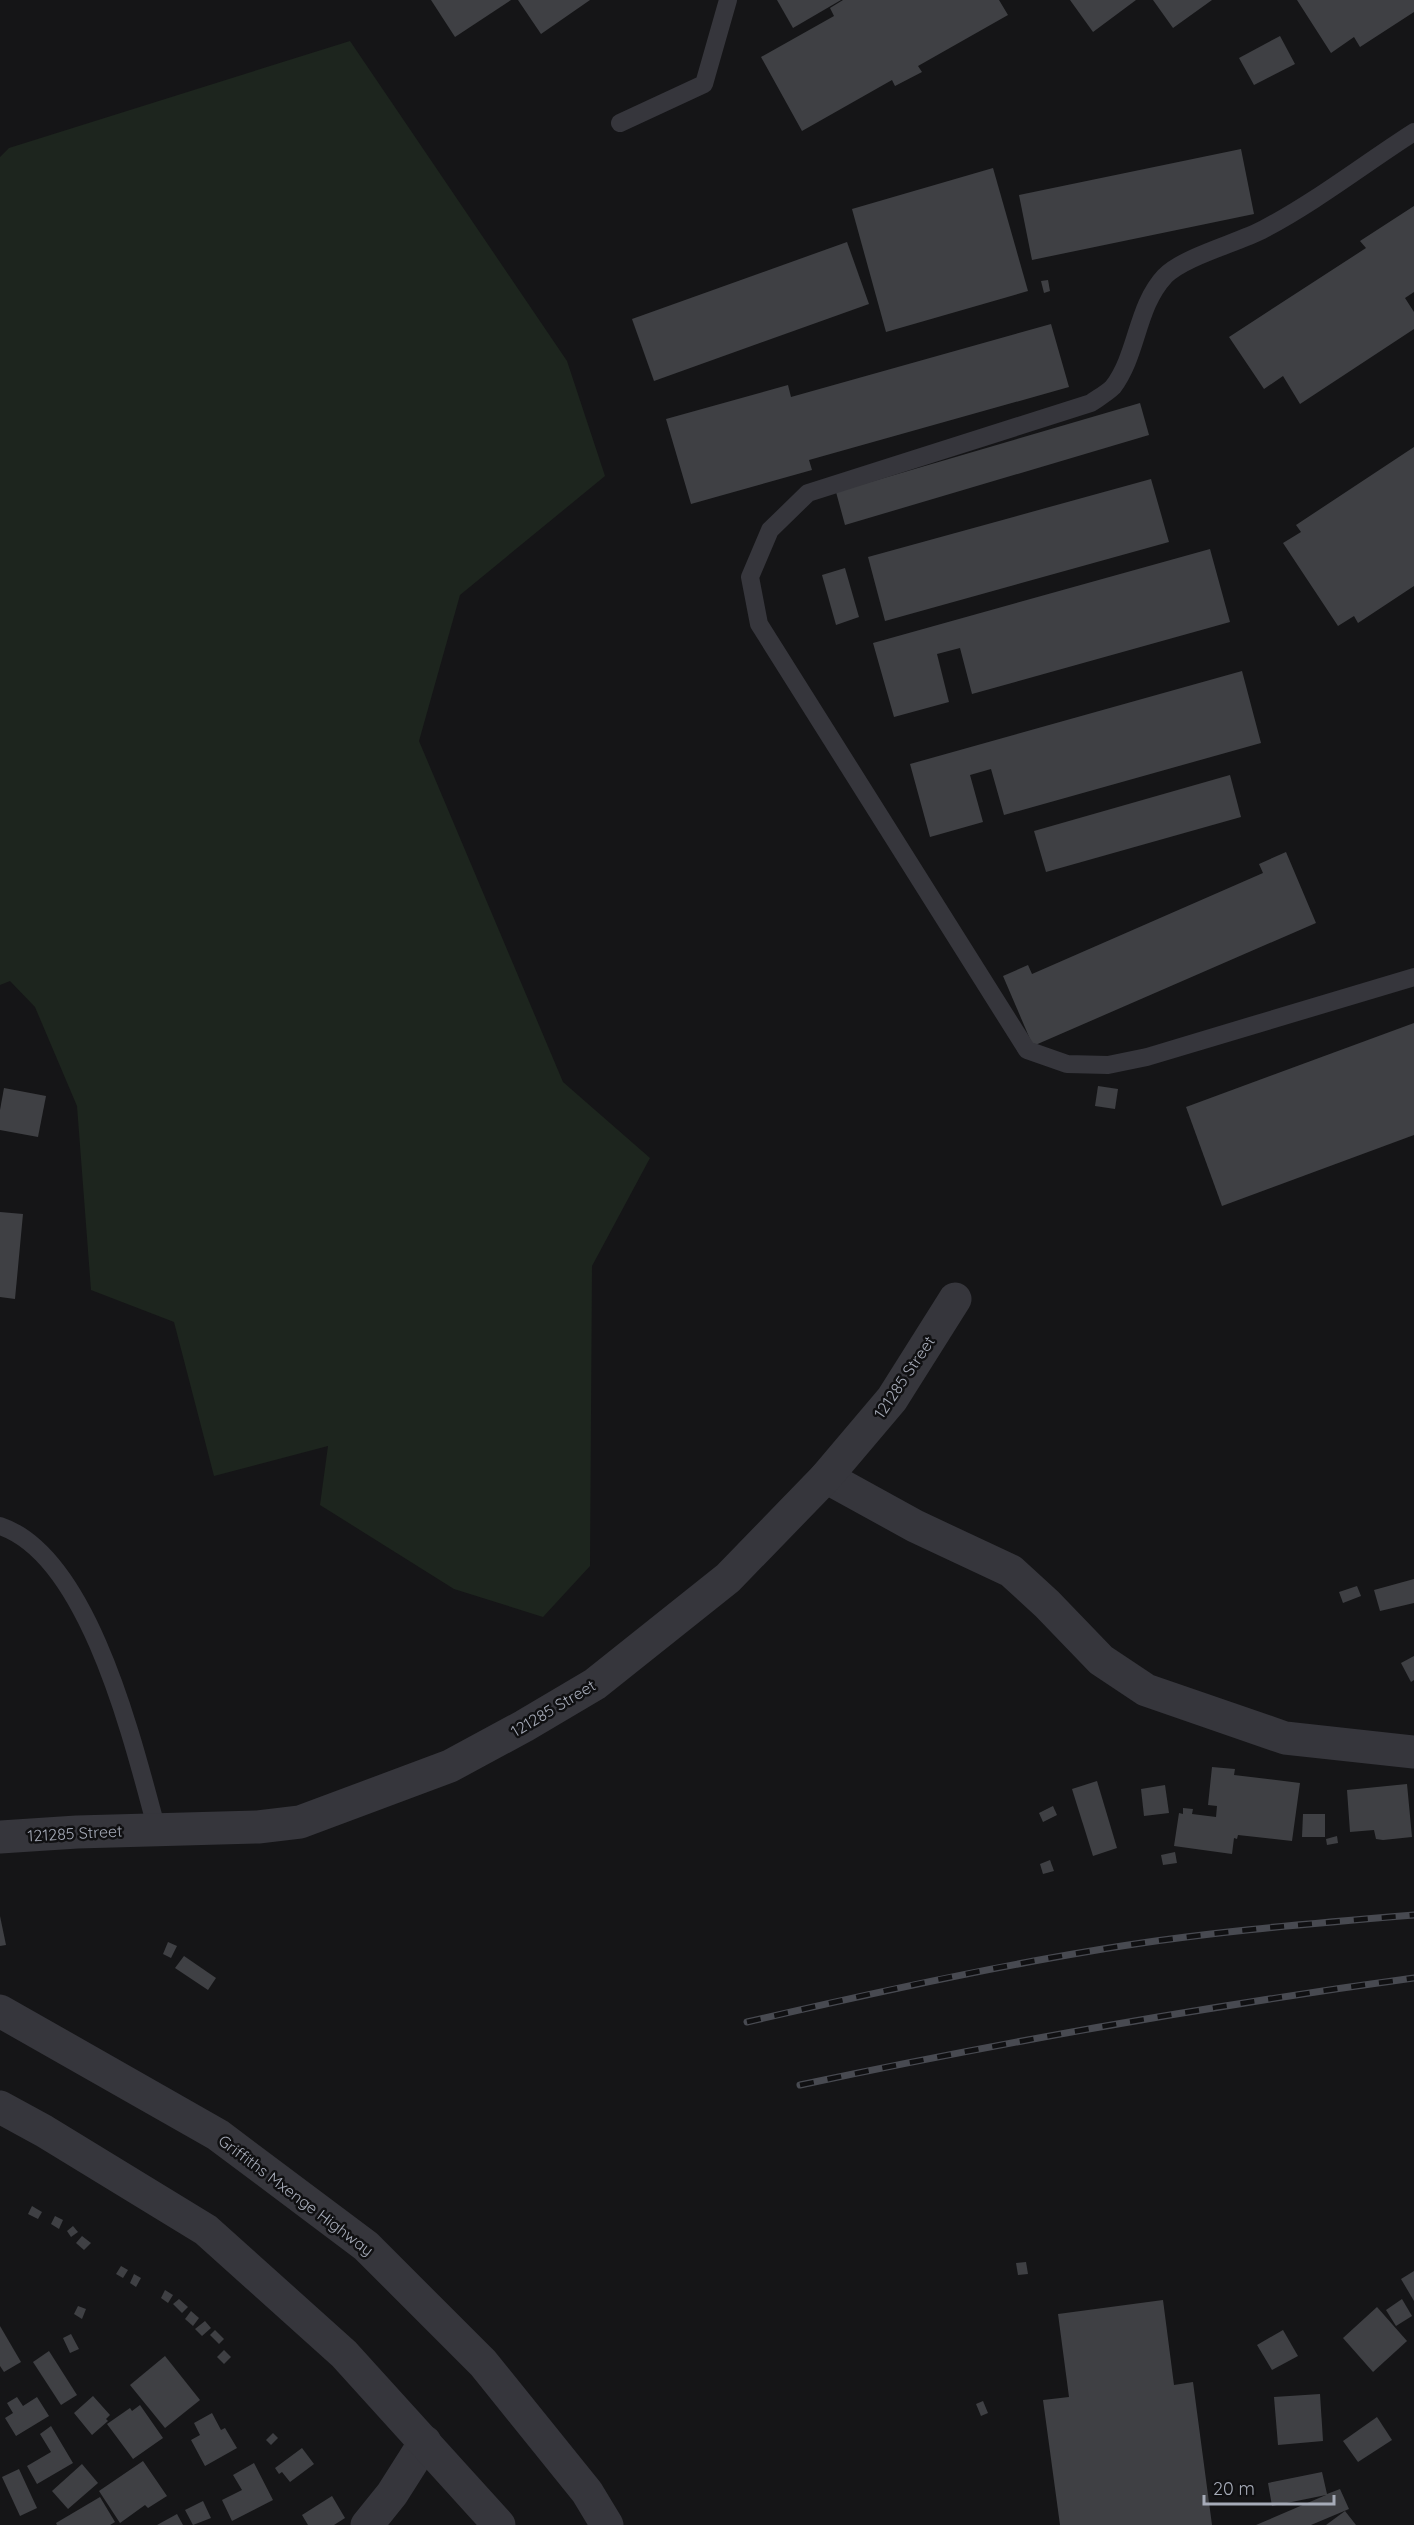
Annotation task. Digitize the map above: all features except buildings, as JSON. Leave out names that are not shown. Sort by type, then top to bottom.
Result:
[{"type":"street","name":"121285 Street","points":[[0,1837],[258,1827],[300,1822],[450,1766],[595,1684],[728,1578],[826,1477],[892,1399],[955,1299]]},
{"type":"street","points":[[826,1477],[915,1526],[1011,1571],[1047,1604],[1101,1660],[1146,1690],[1285,1738],[1414,1752]]},
{"type":"street","name":"Griffiths Mxenge Highway","points":[[0,2011],[218,2135],[366,2246],[483,2363],[587,2492],[607,2525]]},
{"type":"street","points":[[0,2107],[44,2131],[206,2230],[344,2354],[499,2525]]},
{"type":"street","points":[[367,2525],[392,2494],[425,2442]]},
{"type":"lane","points":[[620,123],[704,84],[728,0]]},
{"type":"lane","points":[[1414,132],[1312,202],[1263,230],[1193,259],[1167,274],[1152,294],[1126,362],[1112,388],[1091,403],[808,493],[770,530],[750,577],[759,624],[1027,1050],[1067,1064],[1117,1063],[1147,1057],[1261,1024],[1414,977]]},
{"type":"lane","points":[[0,1526],[14,1530],[42,1552],[64,1580],[84,1616],[124,1712],[157,1830]]},
{"type":"shaded area","points":[[350,41],[567,361],[605,476],[460,595],[419,741],[563,1082],[650,1158],[592,1266],[590,1566],[543,1617],[454,1589],[320,1505],[328,1446],[214,1476],[174,1322],[91,1290],[77,1106],[35,1007],[10,981],[0,985],[0,157],[9,148]]},
{"type":"railway","points":[[747,2022],[873,1993],[1042,1959],[1126,1945],[1249,1930],[1414,1915]]},
{"type":"railway","points":[[800,2085],[1106,2026],[1260,2000],[1414,1978]]}]
